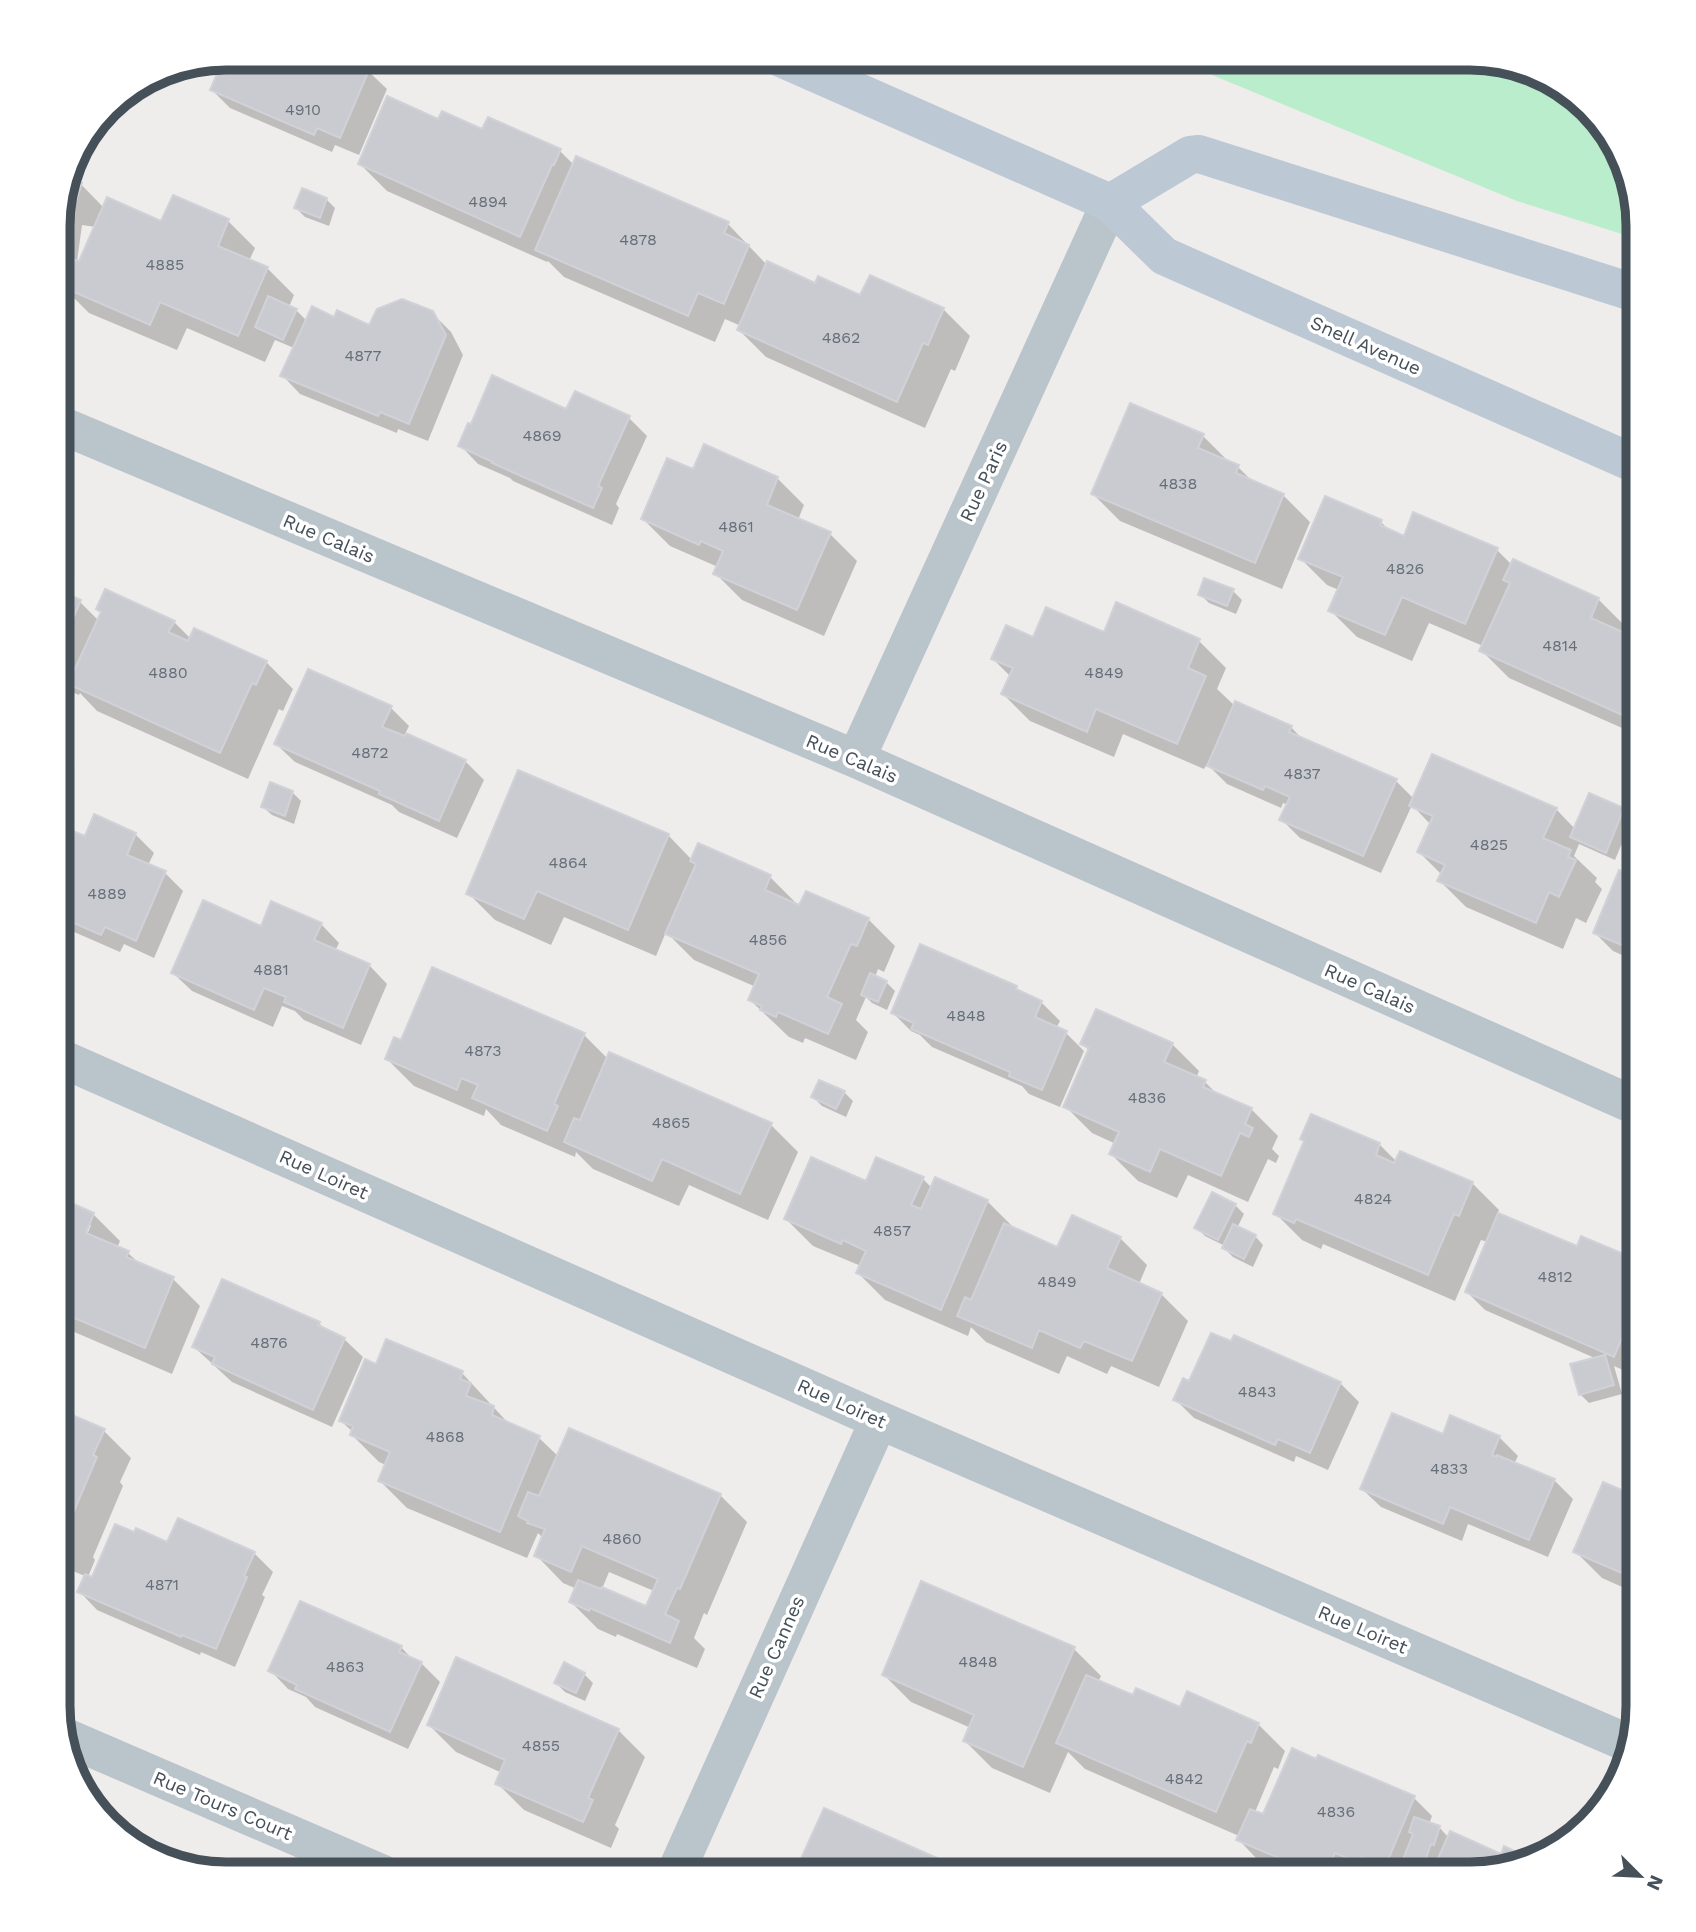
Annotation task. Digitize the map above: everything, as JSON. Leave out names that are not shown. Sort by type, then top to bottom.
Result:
[{"type":"main road","name":"Snell Avenue","points":[[807,70],[1110,203],[1164,256],[1626,460]]},
{"type":"main road","points":[[1110,203],[1190,155],[1199,154],[1626,290]]},
{"type":"street","name":"Rue Paris","points":[[856,759],[1110,203]]},
{"type":"street","name":"Rue Calais","points":[[70,429],[856,759],[1626,1102]]},
{"type":"street","name":"Rue Loiret","points":[[70,1062],[879,1420],[1622,1741]]},
{"type":"street","name":"Rue Cannes","points":[[680,1862],[879,1420]]},
{"type":"street","name":"Rue Tours Court","points":[[74,1741],[355,1862]]},
{"type":"green space","points":[[1200,70],[1481,70],[1530,82],[1573,109],[1594,131],[1605,148],[1618,176],[1623,195],[1626,235],[1517,201]]},
{"type":"building","points":[[219,70],[369,70],[340,138],[317,128],[314,135],[210,90]]},
{"type":"building","points":[[387,96],[438,119],[442,111],[482,129],[488,117],[561,149],[520,237],[358,164]]},
{"type":"building","points":[[576,156],[729,222],[724,233],[749,245],[724,304],[698,293],[688,316],[535,250]]},
{"type":"building","points":[[76,182],[82,183],[76,201],[72,201],[75,185]]},
{"type":"building","points":[[302,188],[327,198],[320,218],[294,208]]},
{"type":"building","points":[[173,195],[229,219],[218,246],[268,267],[238,336],[160,302],[150,325],[70,290],[70,264],[72,259],[79,261],[107,197],[161,221]]},
{"type":"building","points":[[767,261],[815,283],[818,276],[860,295],[870,275],[944,308],[928,345],[923,343],[897,402],[737,330]]},
{"type":"building","points":[[268,296],[297,309],[283,340],[255,327]]},
{"type":"building","points":[[402,299],[433,311],[446,335],[409,424],[380,412],[378,416],[280,376],[312,306],[334,317],[337,310],[369,325],[377,309]]},
{"type":"building","points":[[492,375],[566,409],[575,391],[630,416],[598,486],[602,488],[593,508],[458,446],[468,423],[471,424]]},
{"type":"building","points":[[1130,403],[1204,434],[1198,448],[1239,465],[1236,473],[1284,494],[1255,563],[1091,494]]},
{"type":"building","points":[[704,444],[778,477],[767,505],[831,532],[797,610],[713,574],[723,551],[701,541],[699,545],[641,519],[667,458],[693,469]]},
{"type":"building","points":[[1325,496],[1382,520],[1380,525],[1404,536],[1413,512],[1498,548],[1465,624],[1402,597],[1385,635],[1328,611],[1343,577],[1298,559]]},
{"type":"building","points":[[1513,559],[1599,598],[1591,618],[1626,634],[1626,717],[1479,651],[1510,583],[1503,580]]},
{"type":"building","points":[[1204,578],[1234,589],[1227,606],[1198,595]]},
{"type":"building","points":[[105,589],[175,621],[168,632],[188,641],[194,628],[267,661],[256,685],[252,683],[220,753],[70,685],[101,612],[96,609]]},
{"type":"building","points":[[70,595],[81,600],[70,626]]},
{"type":"building","points":[[1116,602],[1200,639],[1188,668],[1206,676],[1177,744],[1096,709],[1087,732],[1001,694],[1013,668],[991,659],[1006,625],[1033,637],[1046,607],[1104,632]]},
{"type":"building","points":[[308,669],[392,706],[382,727],[405,736],[406,733],[466,760],[439,821],[379,794],[380,791],[274,744]]},
{"type":"building","points":[[1235,701],[1292,726],[1289,732],[1397,779],[1363,856],[1279,820],[1290,797],[1265,786],[1263,790],[1207,766]]},
{"type":"building","points":[[1432,754],[1557,808],[1543,838],[1571,850],[1568,857],[1576,860],[1559,897],[1549,892],[1536,923],[1437,881],[1445,865],[1417,852],[1433,816],[1409,806]]},
{"type":"building","points":[[518,770],[669,834],[628,930],[537,891],[524,919],[466,894]]},
{"type":"building","points":[[270,782],[293,791],[285,816],[261,807]]},
{"type":"building","points":[[1589,793],[1624,808],[1606,853],[1570,837]]},
{"type":"building","points":[[94,814],[136,833],[127,855],[166,871],[136,941],[105,927],[101,935],[70,921],[70,830],[85,836]]},
{"type":"building","points":[[698,843],[771,875],[765,890],[799,905],[806,891],[869,918],[857,946],[851,944],[827,997],[842,1004],[828,1034],[778,1012],[776,1017],[760,1010],[762,1006],[748,1000],[759,974],[665,934],[696,864],[690,861]]},
{"type":"building","points":[[1619,870],[1626,873],[1626,947],[1593,933]]},
{"type":"building","points":[[203,900],[261,926],[271,901],[322,923],[314,940],[370,964],[343,1028],[284,1002],[286,997],[264,988],[254,1010],[171,973]]},
{"type":"building","points":[[920,944],[1017,986],[1016,989],[1042,1001],[1035,1017],[1067,1031],[1042,1090],[1009,1076],[1010,1072],[911,1029],[914,1023],[891,1013]]},
{"type":"building","points":[[432,967],[585,1033],[554,1104],[558,1106],[547,1131],[472,1098],[478,1085],[461,1078],[457,1090],[385,1059],[394,1037],[401,1040]]},
{"type":"building","points":[[870,973],[887,981],[878,1002],[861,995]]},
{"type":"building","points":[[1096,1009],[1173,1043],[1164,1062],[1206,1080],[1203,1087],[1252,1108],[1245,1124],[1253,1128],[1249,1137],[1240,1133],[1221,1176],[1160,1149],[1150,1172],[1109,1154],[1119,1132],[1063,1107],[1089,1048],[1080,1044]]},
{"type":"building","points":[[609,1052],[772,1123],[740,1194],[662,1159],[652,1181],[564,1142],[574,1118],[580,1120]]},
{"type":"building","points":[[819,1080],[845,1091],[836,1109],[811,1097]]},
{"type":"building","points":[[1311,1114],[1380,1143],[1376,1155],[1394,1163],[1400,1151],[1473,1182],[1459,1216],[1454,1214],[1428,1275],[1296,1219],[1294,1223],[1273,1214],[1304,1141],[1300,1139]]},
{"type":"building","points":[[811,1157],[866,1181],[876,1157],[924,1177],[911,1205],[921,1209],[935,1177],[988,1200],[941,1310],[856,1273],[866,1251],[843,1240],[841,1244],[784,1219]]},
{"type":"building","points":[[1212,1192],[1236,1204],[1218,1240],[1194,1228]]},
{"type":"building","points":[[70,1202],[94,1213],[86,1233],[129,1251],[126,1257],[174,1277],[145,1348],[70,1316]]},
{"type":"building","points":[[1498,1213],[1577,1246],[1581,1236],[1626,1255],[1626,1328],[1614,1357],[1465,1292]]},
{"type":"building","points":[[1072,1215],[1121,1237],[1107,1268],[1162,1293],[1132,1361],[1084,1341],[1080,1348],[1039,1330],[1032,1348],[957,1316],[965,1297],[971,1300],[1004,1223],[1057,1247]]},
{"type":"building","points":[[1233,1224],[1256,1235],[1244,1259],[1222,1248]]},
{"type":"building","points":[[222,1279],[320,1322],[318,1325],[345,1338],[313,1410],[212,1364],[215,1357],[192,1347]]},
{"type":"building","points":[[1211,1333],[1231,1341],[1234,1335],[1341,1382],[1310,1453],[1278,1439],[1275,1445],[1173,1400],[1183,1378],[1189,1381]]},
{"type":"building","points":[[386,1339],[463,1371],[460,1379],[471,1383],[466,1396],[494,1406],[492,1415],[540,1436],[500,1532],[378,1481],[390,1452],[350,1435],[353,1426],[339,1421],[365,1359],[376,1364]]},
{"type":"building","points":[[1605,1355],[1614,1385],[1579,1395],[1570,1364]]},
{"type":"building","points":[[1392,1413],[1443,1434],[1450,1415],[1500,1436],[1492,1455],[1555,1479],[1529,1540],[1450,1507],[1443,1524],[1360,1489]]},
{"type":"building","points":[[70,1414],[105,1429],[93,1455],[97,1457],[70,1521]]},
{"type":"building","points":[[569,1428],[721,1494],[680,1589],[677,1588],[665,1614],[679,1621],[670,1643],[590,1608],[589,1611],[569,1602],[578,1580],[646,1606],[658,1579],[582,1546],[571,1572],[534,1556],[545,1529],[527,1523],[528,1521],[518,1516],[528,1492],[539,1496]]},
{"type":"building","points":[[1603,1482],[1626,1492],[1626,1575],[1573,1552]]},
{"type":"building","points":[[178,1518],[255,1552],[216,1649],[182,1635],[181,1637],[77,1592],[85,1574],[92,1577],[115,1524],[134,1532],[136,1528],[167,1542]]},
{"type":"building","points":[[921,1581],[1075,1647],[1023,1767],[963,1741],[974,1715],[882,1675]]},
{"type":"building","points":[[300,1601],[402,1646],[399,1652],[422,1662],[390,1732],[295,1689],[297,1685],[268,1671]]},
{"type":"building","points":[[456,1657],[619,1729],[588,1798],[593,1800],[583,1822],[495,1784],[505,1760],[427,1725]]},
{"type":"building","points":[[564,1662],[585,1673],[576,1693],[554,1683]]},
{"type":"building","points":[[1086,1675],[1133,1695],[1136,1688],[1180,1707],[1187,1691],[1259,1723],[1251,1743],[1247,1741],[1216,1812],[1056,1743]]},
{"type":"building","points":[[1292,1748],[1316,1759],[1318,1755],[1415,1796],[1387,1862],[1373,1862],[1361,1857],[1357,1862],[1335,1853],[1331,1862],[1278,1862],[1279,1858],[1236,1840],[1250,1809],[1263,1814]]},
{"type":"building","points":[[824,1808],[946,1862],[799,1862]]},
{"type":"building","points":[[1414,1817],[1440,1826],[1425,1862],[1402,1862],[1413,1834],[1409,1832]]},
{"type":"building","points":[[1450,1831],[1501,1854],[1504,1846],[1521,1854],[1491,1861],[1436,1862]]}]
